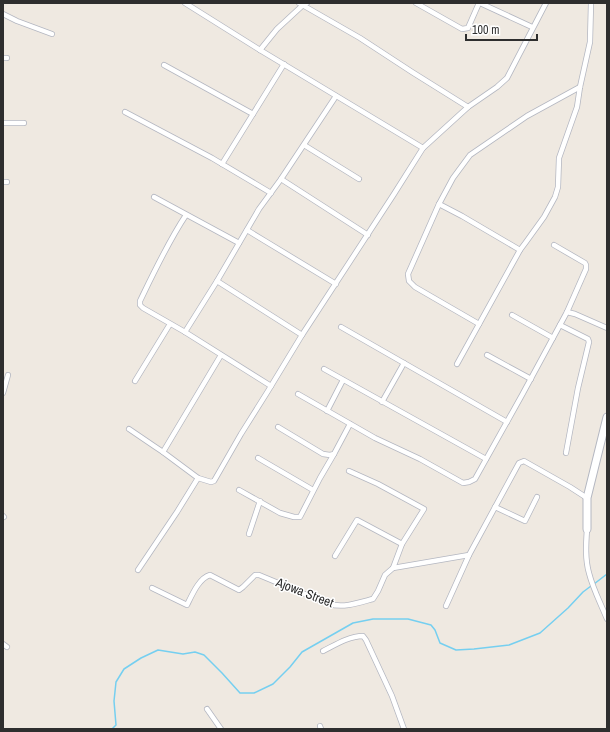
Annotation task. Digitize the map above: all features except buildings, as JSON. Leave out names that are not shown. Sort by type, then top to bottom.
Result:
[{"type":"street","points":[[185,3],[423,148]]},
{"type":"street","points":[[416,3],[462,28],[468,28],[480,3],[532,27]]},
{"type":"street","points":[[129,429],[198,478],[211,482],[214,481],[240,434],[423,148],[468,107],[497,88],[507,78],[532,27],[546,3]]},
{"type":"street","points":[[457,364],[520,250],[544,217],[555,197],[558,187],[558,158],[577,107],[590,42],[591,3]]},
{"type":"street","points":[[260,50],[277,29],[303,4],[360,38],[468,107]]},
{"type":"street","points":[[3,14],[52,34]]},
{"type":"street","points":[[164,64],[253,114]]},
{"type":"street","points":[[222,164],[284,64]]},
{"type":"street","points":[[479,324],[415,287],[409,281],[408,274],[439,204],[453,178],[470,155],[527,116],[580,87]]},
{"type":"street","points":[[185,332],[260,209],[336,96]]},
{"type":"street","points":[[125,112],[222,164],[271,193]]},
{"type":"street","points":[[3,123],[24,123]]},
{"type":"street","points":[[304,145],[359,179]]},
{"type":"street","points":[[281,179],[368,235]]},
{"type":"street","points":[[154,197],[239,243]]},
{"type":"street","points":[[439,204],[520,250]]},
{"type":"street","points":[[186,215],[160,260],[140,301],[140,304],[143,308],[185,332],[271,386]]},
{"type":"street","points":[[247,230],[336,284]]},
{"type":"street","points":[[298,394],[375,438],[463,483],[474,479],[567,312],[586,269],[585,263],[554,245]]},
{"type":"street","points":[[217,281],[302,336]]},
{"type":"street","points":[[567,312],[607,328]]},
{"type":"street","points":[[512,315],[553,338]]},
{"type":"street","points":[[135,381],[170,324]]},
{"type":"street","points":[[560,325],[588,339],[589,342],[578,388],[566,453]]},
{"type":"street","points":[[341,327],[507,422]]},
{"type":"street","points":[[163,452],[221,355]]},
{"type":"street","points":[[487,355],[531,379]]},
{"type":"street","points":[[382,402],[404,363]]},
{"type":"street","points":[[324,369],[486,459]]},
{"type":"street","points":[[3,393],[8,375]]},
{"type":"street","points":[[327,410],[343,380]]},
{"type":"street","points":[[607,417],[588,498],[586,549],[588,572],[607,619]]},
{"type":"street","points":[[239,490],[280,513],[300,517],[350,424]]},
{"type":"street","points":[[278,427],[323,454],[330,456],[334,454]]},
{"type":"street","points":[[258,458],[314,490]]},
{"type":"street","points":[[446,606],[469,555],[519,463],[524,461],[588,498]]},
{"type":"street","points":[[349,471],[378,484],[424,509],[402,544],[392,568]]},
{"type":"street","points":[[138,570],[198,478]]},
{"type":"street","points":[[495,506],[525,521],[537,497]]},
{"type":"street","points":[[249,534],[260,501]]},
{"type":"street","points":[[335,556],[357,520],[402,544]]},
{"type":"street","points":[[392,568],[469,555]]},
{"type":"street","name":"Ajowa Street","points":[[152,588],[187,605],[205,576],[210,575],[239,590],[255,575],[259,575],[336,606],[351,605],[373,599],[385,575],[392,568]]},
{"type":"street","points":[[323,651],[347,640],[358,636],[363,636],[392,696],[404,729]]},
{"type":"street","points":[[207,708],[221,729]]},
{"type":"waterway","points":[[594,584],[607,574]]},
{"type":"waterway","points":[[112,729],[116,725],[114,701],[116,682],[124,669],[141,658],[158,650],[183,654],[195,652],[204,655],[240,693],[254,693],[273,684],[302,652],[353,623],[373,619],[408,619],[431,625],[435,630],[440,643],[456,650],[509,645],[540,633],[591,586]]}]
